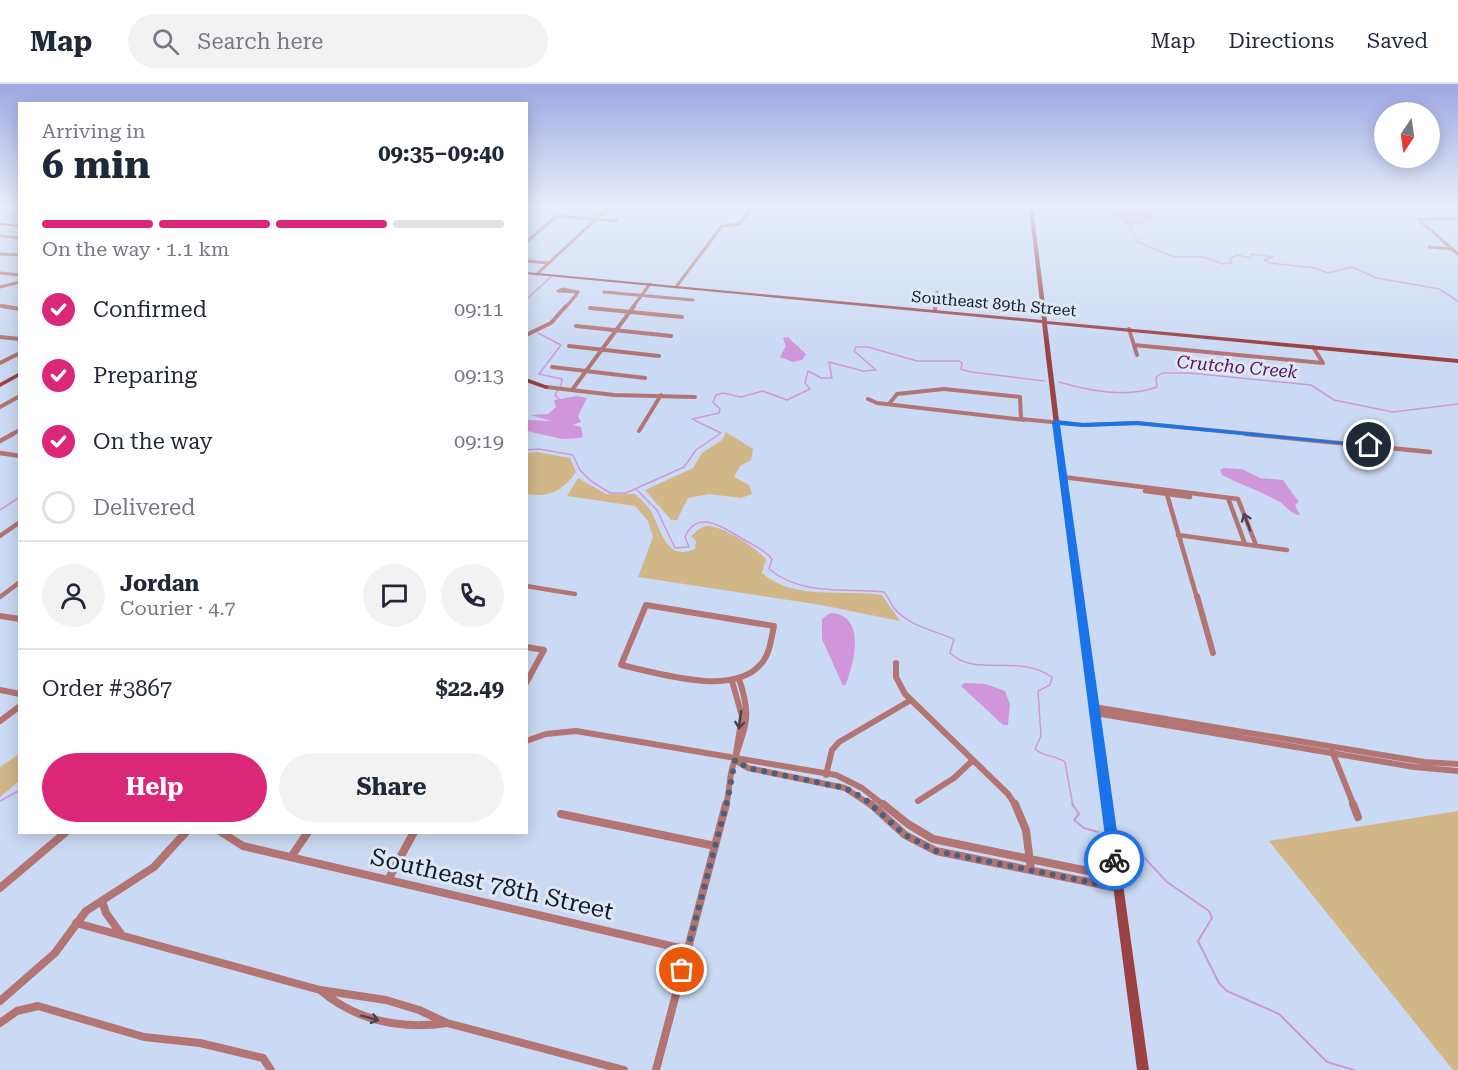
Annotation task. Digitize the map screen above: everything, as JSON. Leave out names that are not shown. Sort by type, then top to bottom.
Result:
[{"type":"street","points":[[539,274],[561,253]]},
{"type":"street","points":[[676,287],[702,253]]},
{"type":"street","points":[[1036,253],[1063,479],[1143,1070]]},
{"type":"street","points":[[0,254],[18,255]]},
{"type":"street","points":[[528,261],[550,263]]},
{"type":"street","points":[[0,273],[18,275]]},
{"type":"street","name":"Southeast 89th Street","points":[[528,273],[1458,361]]},
{"type":"street","points":[[0,287],[18,282]]},
{"type":"street","points":[[572,390],[650,284]]},
{"type":"street","points":[[575,290],[578,291],[577,294],[558,291],[575,290]]},
{"type":"street","points":[[604,292],[693,300]]},
{"type":"street","points":[[935,311],[937,292]]},
{"type":"street","points":[[528,334],[551,323],[577,294]]},
{"type":"street","points":[[0,306],[18,309]]},
{"type":"street","points":[[590,308],[682,317]]},
{"type":"street","points":[[576,326],[671,336]]},
{"type":"street","points":[[1129,329],[1137,356]]},
{"type":"street","points":[[0,337],[18,339]]},
{"type":"street","points":[[1134,345],[1323,363],[1313,347]]},
{"type":"street","points":[[569,346],[658,356]]},
{"type":"street","points":[[0,363],[18,354]]},
{"type":"street","points":[[552,367],[645,378]]},
{"type":"street","points":[[0,385],[18,375]]},
{"type":"street","points":[[528,381],[546,387]]},
{"type":"street","points":[[528,385],[614,395],[695,397]]},
{"type":"street","points":[[889,404],[892,397],[897,394],[938,389],[1020,396],[1021,419]]},
{"type":"street","points":[[639,431],[661,395]]},
{"type":"street","points":[[0,407],[18,397]]},
{"type":"street","points":[[868,399],[889,404],[1083,425],[1137,423],[1430,452]]},
{"type":"street","points":[[0,441],[18,431]]},
{"type":"street","points":[[0,453],[18,456]]},
{"type":"street","points":[[1063,479],[1239,501],[1256,545]]},
{"type":"street","points":[[1167,492],[1213,653]]},
{"type":"street","points":[[1228,500],[1245,544]]},
{"type":"street","points":[[0,536],[18,523]]},
{"type":"street","points":[[1178,535],[1287,550]]},
{"type":"street","points":[[0,597],[18,584]]},
{"type":"street","points":[[528,586],[575,594]]},
{"type":"street","points":[[646,605],[774,626],[763,663],[755,671],[736,680],[710,680],[621,665],[646,605]]},
{"type":"street","points":[[0,616],[18,619]]},
{"type":"street","points":[[528,647],[544,650],[528,679]]},
{"type":"street","points":[[896,663],[896,677],[911,700],[1019,808],[1028,831],[1031,870]]},
{"type":"street","points":[[656,1070],[715,846],[735,760],[735,741],[742,716],[736,680]]},
{"type":"street","points":[[0,690],[18,694]]},
{"type":"street","points":[[825,783],[832,750],[839,742],[911,700]]},
{"type":"street","points":[[0,721],[18,708]]},
{"type":"street","points":[[1095,710],[1458,771]]},
{"type":"street","points":[[528,740],[546,734],[576,731],[735,760],[752,759],[826,774],[860,784],[923,835],[943,842],[1117,877]]},
{"type":"street","points":[[1332,750],[1358,817]]},
{"type":"street","points":[[735,760],[748,768],[825,783],[855,792],[905,835],[926,847],[1118,888]]},
{"type":"street","points":[[918,801],[954,778],[973,760]]},
{"type":"street","points":[[1405,762],[1458,764]]},
{"type":"street","points":[[561,814],[715,846]]},
{"type":"street","points":[[0,888],[64,834]]},
{"type":"street","points":[[0,1001],[55,953],[76,923],[102,901],[154,867],[184,834]]},
{"type":"street","name":"Southeast 78th Street","points":[[223,834],[235,844],[688,950]]},
{"type":"street","points":[[291,857],[307,834]]},
{"type":"street","points":[[387,880],[413,834]]},
{"type":"street","points":[[102,901],[108,916],[121,934]]},
{"type":"street","points":[[96,926],[108,916]]},
{"type":"street","points":[[76,923],[96,926],[109,933],[121,934],[140,942],[320,990],[340,991],[431,1013],[447,1023],[624,1070]]},
{"type":"street","points":[[320,990],[348,1012],[397,1025],[428,1027],[447,1023]]},
{"type":"street","points":[[0,1023],[24,1007],[38,1006],[144,1037],[200,1043],[263,1058],[271,1070]]},
{"type":"shaded area","points":[[788,337],[806,354],[802,360],[793,362],[780,357],[786,346],[783,338]]},
{"type":"shaded area","points":[[577,396],[587,398],[578,416],[581,422],[573,425],[581,427],[583,436],[581,438],[562,439],[528,431],[528,420],[552,421],[530,415],[548,414],[556,407],[554,400]]},
{"type":"shaded area","points":[[726,432],[753,449],[751,460],[740,466],[734,477],[749,485],[752,494],[741,498],[709,494],[688,498],[677,520],[671,520],[645,490],[693,468],[702,453],[722,440]]},
{"type":"shaded area","points":[[536,452],[570,458],[576,472],[566,484],[549,494],[528,494],[528,453]]},
{"type":"shaded area","points":[[1224,468],[1242,469],[1260,478],[1283,480],[1299,502],[1295,505],[1300,515],[1273,498],[1222,475],[1220,470]]},
{"type":"shaded area","points":[[578,478],[606,494],[635,494],[649,508],[665,541],[677,551],[685,552],[695,549],[696,541],[691,536],[703,527],[721,529],[739,538],[762,555],[766,559],[762,573],[775,582],[804,591],[882,595],[900,621],[821,605],[638,577],[653,537],[648,521],[635,506],[567,496]]},
{"type":"shaded area","points":[[830,613],[842,615],[849,622],[855,641],[852,664],[846,684],[843,686],[822,639],[822,619]]},
{"type":"shaded area","points":[[964,683],[986,684],[1005,691],[1010,704],[1008,725],[1003,725],[961,686]]},
{"type":"shaded area","points":[[18,755],[18,782],[0,797],[0,767]]},
{"type":"shaded area","points":[[1458,811],[1458,1070],[1453,1070],[1269,841]]},
{"type":"waterway","points":[[1164,253],[1174,257],[1204,257],[1222,264],[1232,263],[1230,258],[1237,255],[1250,258],[1252,254],[1273,257],[1264,260],[1270,263],[1315,268],[1328,273],[1352,267],[1377,278],[1439,289],[1458,301]]},
{"type":"waterway","points":[[528,298],[551,277]]},
{"type":"waterway","points":[[538,333],[561,345],[539,374],[562,379],[561,386]]},
{"type":"waterway","name":"Crutcho Creek","points":[[528,450],[539,449],[573,455],[580,470],[591,481],[610,493],[626,493],[684,467],[696,450],[721,433],[692,419],[719,413],[720,409],[713,402],[716,395],[723,393],[741,397],[763,391],[787,400],[810,389],[805,383],[808,371],[821,378],[832,378],[829,362],[863,371],[876,370],[854,351],[856,347],[868,347],[917,361],[959,361],[962,363],[961,369],[971,372],[1044,381]]},
{"type":"waterway","name":"Crutcho Creek","points":[[1059,382],[1121,393],[1157,387],[1156,377],[1162,373],[1190,373],[1311,385],[1334,400],[1393,412],[1458,404]]},
{"type":"waterway","points":[[557,391],[555,395],[559,399]]},
{"type":"waterway","points":[[637,490],[657,510],[675,548],[689,547],[685,537],[690,528],[704,522],[711,523],[765,552],[772,559],[769,569],[782,578],[809,587],[884,592],[894,608],[906,619],[954,639],[950,653],[960,660],[972,664],[1025,667],[1039,670],[1052,677],[1050,685],[1038,691],[1041,736],[1035,749],[1065,762],[1073,805]]},
{"type":"waterway","points":[[0,510],[18,498]]},
{"type":"waterway","name":"Crutcho Creek","points":[[0,801],[18,791]]},
{"type":"waterway","points":[[1073,805],[1079,814],[1074,820],[1084,828],[1098,832]]},
{"type":"waterway","points":[[1126,838],[1167,882],[1209,911],[1212,918],[1198,941],[1219,983],[1227,991],[1279,1014],[1327,1062],[1354,1070]]},
{"type":"way so far","points":[[682,970],[728,798],[729,782],[735,760],[748,768],[834,785],[855,792],[905,835],[936,851],[1118,888],[1114,860]]},
{"type":"route","points":[[1114,860],[1056,422],[1083,425],[1137,423],[1369,445]]}]
